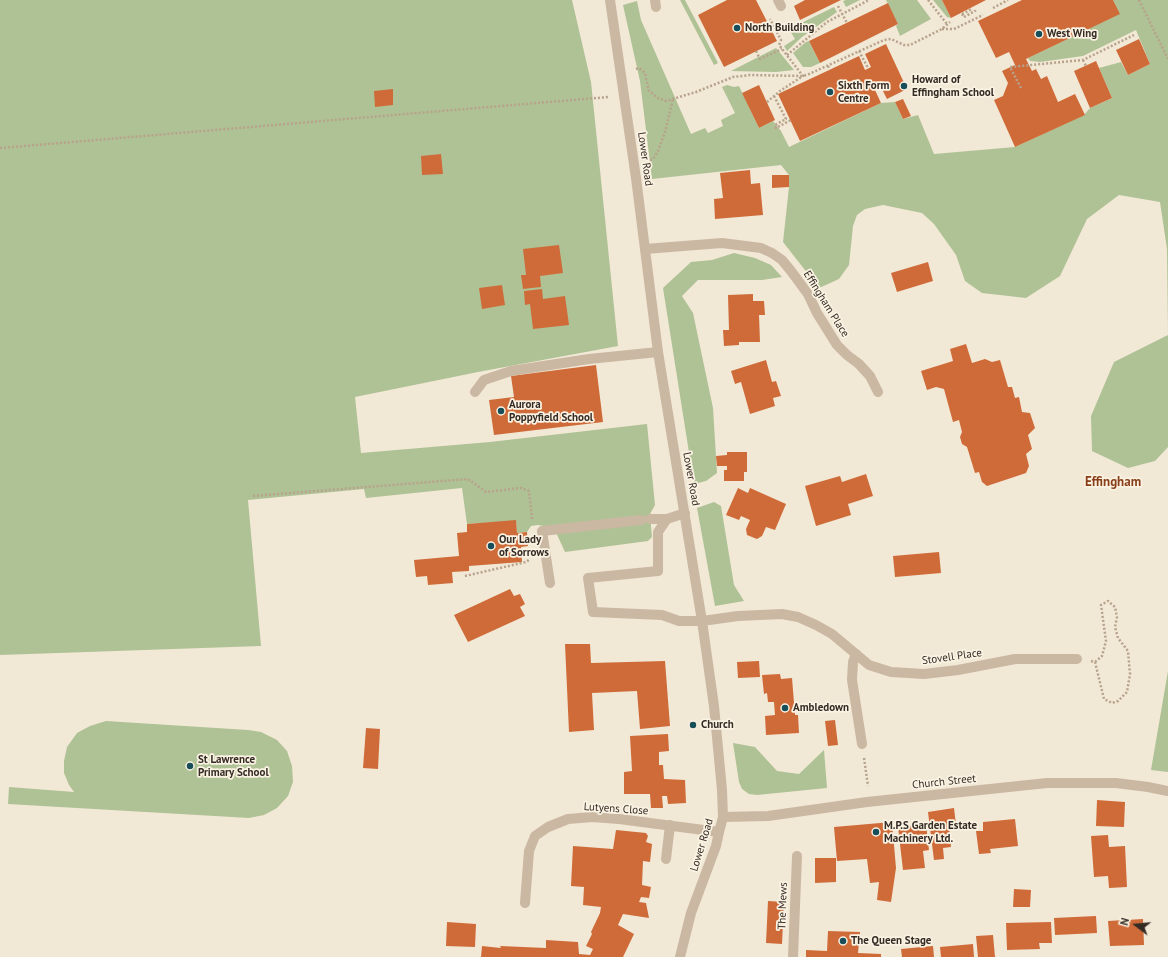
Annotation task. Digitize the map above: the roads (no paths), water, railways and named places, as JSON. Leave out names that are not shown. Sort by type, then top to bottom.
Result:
[{"type":"street","name":"Lower Road","points":[[610,0],[658,352],[702,621],[719,751],[723,817],[716,846],[691,913],[680,957]]},
{"type":"street","name":"Effingham Place","points":[[645,250],[722,243],[761,248],[772,253],[782,260],[791,271],[808,294],[817,314],[837,345],[846,355],[860,364],[870,376],[878,392]]},
{"type":"street","points":[[475,392],[484,380],[511,371],[589,359],[658,352]]},
{"type":"street","points":[[550,583],[542,531],[646,519],[667,519],[685,513]]},
{"type":"street","name":"Stovell Place","points":[[667,519],[658,532],[658,571],[588,578],[592,612],[662,615],[679,621],[702,621],[738,616],[782,614],[798,617],[832,634],[869,665],[891,672],[924,674],[958,670],[1015,659],[1077,659]]},
{"type":"street","points":[[856,654],[853,662],[852,680],[862,744]]},
{"type":"street","name":"Church Street","points":[[723,817],[768,816],[852,804],[1047,783],[1116,783],[1168,791]]},
{"type":"street","name":"Lutyens Close","points":[[525,904],[530,851],[535,836],[548,827],[568,819],[592,817],[619,819],[719,832]]},
{"type":"street","points":[[666,859],[670,825]]},
{"type":"street","name":"The Mews","points":[[793,957],[796,856]]},
{"type":"place","name":"North Building","points":[[737,28]]},
{"type":"place","name":"West Wing","points":[[1039,34]]},
{"type":"place","name":"Howard of Effingham School","points":[[904,86]]},
{"type":"place","name":"Sixth Form Centre","points":[[830,92]]},
{"type":"place","name":"Aurora Poppyfield School","points":[[501,411]]},
{"type":"place","name":"Our Lady of Sorrows","points":[[491,546]]},
{"type":"place","name":"Ambledown","points":[[785,708]]},
{"type":"place","name":"Church","points":[[693,725]]},
{"type":"place","name":"St Lawrence Primary School","points":[[190,766]]},
{"type":"place","name":"M.P.S Garden Estate Machinery Ltd.","points":[[876,832]]},
{"type":"place","name":"The Queen Stage","points":[[843,941]]},
{"type":"district","name":"Effingham","points":[[1113,482]]}]
